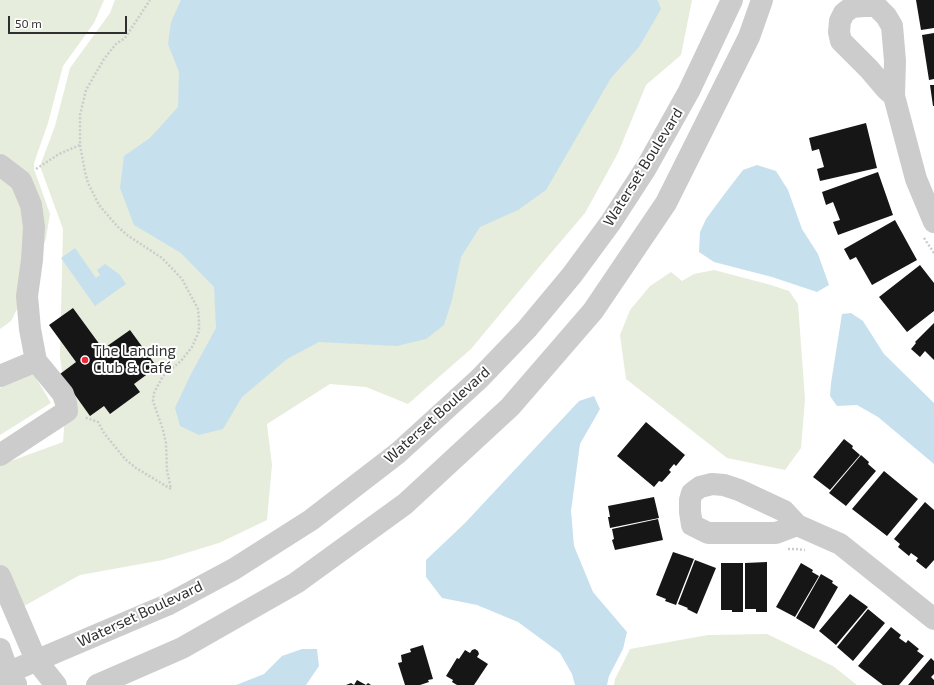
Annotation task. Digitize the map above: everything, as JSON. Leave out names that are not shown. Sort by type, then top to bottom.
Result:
[{"type":"street","name":"Waterset Boulevard","points":[[8,678],[36,660],[167,605],[234,569],[311,520],[398,453],[479,379],[527,329],[572,275],[611,222],[646,168],[689,91],[732,0]]},
{"type":"street","name":"Waterset Boulevard","points":[[97,685],[182,648],[296,583],[405,504],[510,407],[593,311],[666,203],[749,37],[762,0]]},
{"type":"street","points":[[894,96],[928,228]]},
{"type":"street","points":[[0,165],[21,181],[31,204],[34,227],[32,260],[27,296],[30,329],[36,361],[62,394],[66,403],[66,411],[0,455]]},
{"type":"street","points":[[0,376],[36,361]]},
{"type":"street","points":[[797,525],[840,544],[934,619]]},
{"type":"street","points":[[0,576],[36,660],[56,685]]},
{"type":"street","points":[[0,649],[8,678]]},
{"type":"path","points":[[66,411],[98,422],[104,433],[125,459],[136,468],[171,489],[167,470],[166,443],[153,401],[154,393],[163,376],[187,355],[196,341],[199,326],[198,309],[182,279],[162,258],[126,235],[99,205],[86,178],[80,145],[80,115],[86,90],[98,68],[116,44],[125,38],[150,0]]},
{"type":"path","points":[[21,181],[46,162],[80,145]]},
{"type":"path","points":[[928,228],[934,253]]},
{"type":"green space","points":[[0,0],[104,0],[94,23],[63,66],[48,123],[34,163],[34,169],[50,214],[46,238],[32,280],[11,321],[0,329]]},
{"type":"green space","points":[[115,0],[692,0],[681,55],[646,85],[618,153],[585,213],[471,349],[408,404],[366,387],[330,384],[267,424],[272,465],[267,520],[219,543],[163,560],[80,575],[15,611],[0,573],[0,465],[63,442],[66,403],[60,356],[63,229],[40,166],[55,126],[70,68],[110,13]]},
{"type":"green space","points":[[714,270],[789,291],[798,304],[805,399],[801,448],[785,470],[727,458],[626,379],[620,335],[630,310],[650,286],[671,272],[682,281],[694,274]]},
{"type":"green space","points":[[33,373],[51,403],[0,435],[0,388]]},
{"type":"green space","points":[[767,634],[833,666],[857,685],[614,685],[615,679],[630,649],[708,635]]},
{"type":"water","points":[[181,0],[657,0],[661,9],[639,47],[611,78],[546,190],[518,210],[480,227],[461,257],[452,300],[444,325],[426,339],[397,346],[319,342],[287,359],[242,397],[223,429],[199,435],[180,426],[175,408],[191,374],[216,328],[214,287],[181,253],[134,225],[120,188],[124,156],[150,138],[178,107],[179,72],[168,44],[171,22]]},
{"type":"water","points":[[757,165],[776,171],[788,190],[802,229],[818,254],[829,285],[817,292],[772,277],[714,262],[699,252],[700,232],[706,219],[743,170]]},
{"type":"water","points":[[75,248],[96,278],[100,275],[97,270],[105,264],[119,274],[126,284],[95,306],[61,258]]},
{"type":"water","points":[[851,313],[863,321],[884,354],[934,403],[934,464],[878,417],[857,405],[837,406],[830,396],[842,314]]},
{"type":"water","points":[[594,396],[600,409],[580,444],[571,511],[574,546],[593,592],[627,632],[623,649],[609,676],[607,685],[575,685],[572,674],[560,653],[518,622],[477,605],[442,598],[426,577],[426,560],[465,523],[579,401]]},
{"type":"water","points":[[302,649],[317,649],[319,666],[306,685],[236,685],[264,674],[282,656]]},
{"type":"building","points":[[916,0],[934,0],[934,28],[921,30]]},
{"type":"building","points":[[934,33],[934,79],[929,80],[922,35]]},
{"type":"building","points":[[930,85],[934,85],[934,106],[933,106]]},
{"type":"building","points":[[866,123],[877,168],[820,181],[817,169],[824,167],[819,149],[812,151],[809,138]]},
{"type":"building","points":[[878,172],[893,215],[838,235],[833,222],[840,220],[833,202],[826,205],[822,192]]},
{"type":"building","points":[[895,220],[917,260],[872,285],[856,257],[850,260],[844,249]]},
{"type":"building","points":[[920,265],[934,283],[934,311],[907,332],[879,297]]},
{"type":"building","points":[[73,308],[103,349],[130,330],[157,367],[134,384],[140,392],[110,414],[104,406],[90,416],[60,374],[76,362],[49,325]]},
{"type":"building","points":[[934,323],[934,360],[925,351],[920,357],[911,349],[916,343],[915,342]]},
{"type":"building","points":[[646,422],[685,455],[676,466],[674,464],[669,470],[671,472],[662,482],[659,481],[654,487],[617,456]]},
{"type":"building","points":[[844,439],[853,446],[852,448],[860,455],[830,490],[813,477]]},
{"type":"building","points":[[861,455],[876,471],[846,506],[829,493]]},
{"type":"building","points":[[884,471],[918,499],[887,536],[852,509]]},
{"type":"building","points":[[654,497],[659,518],[610,528],[608,506]]},
{"type":"building","points":[[925,502],[934,510],[934,560],[926,569],[916,561],[918,558],[911,553],[909,556],[898,547],[900,544],[894,539]]},
{"type":"building","points":[[658,519],[663,540],[615,550],[612,540],[614,539],[612,529]]},
{"type":"building","points":[[673,552],[694,559],[676,605],[665,601],[666,599],[656,595]]},
{"type":"building","points":[[695,560],[716,568],[697,614],[678,604]]},
{"type":"building","points":[[767,562],[767,612],[756,612],[756,609],[745,609],[745,563]]},
{"type":"building","points":[[721,563],[743,563],[743,612],[721,610]]},
{"type":"building","points":[[801,563],[813,570],[812,572],[819,576],[795,617],[776,607]]},
{"type":"building","points":[[821,574],[833,581],[832,583],[838,587],[814,629],[796,618]]},
{"type":"building","points":[[850,594],[868,607],[836,645],[819,631]]},
{"type":"building","points":[[868,609],[885,623],[853,661],[837,647]]},
{"type":"building","points":[[891,627],[901,635],[899,638],[906,643],[908,640],[919,649],[917,651],[924,656],[899,685],[883,685],[858,666]]},
{"type":"building","points":[[423,645],[433,679],[420,685],[405,685],[398,663],[402,662],[401,655],[411,652],[410,649]]},
{"type":"building","points":[[475,649],[479,654],[477,657],[488,664],[474,685],[457,685],[452,682],[453,680],[446,676],[457,658],[459,659],[465,650],[470,653]]},
{"type":"building","points":[[931,658],[934,661],[934,674],[931,677],[934,680],[934,685],[908,685]]},
{"type":"building","points":[[357,680],[366,685],[354,685]]},
{"type":"place","name":"The Landing Club & Café","points":[[85,360]]}]
